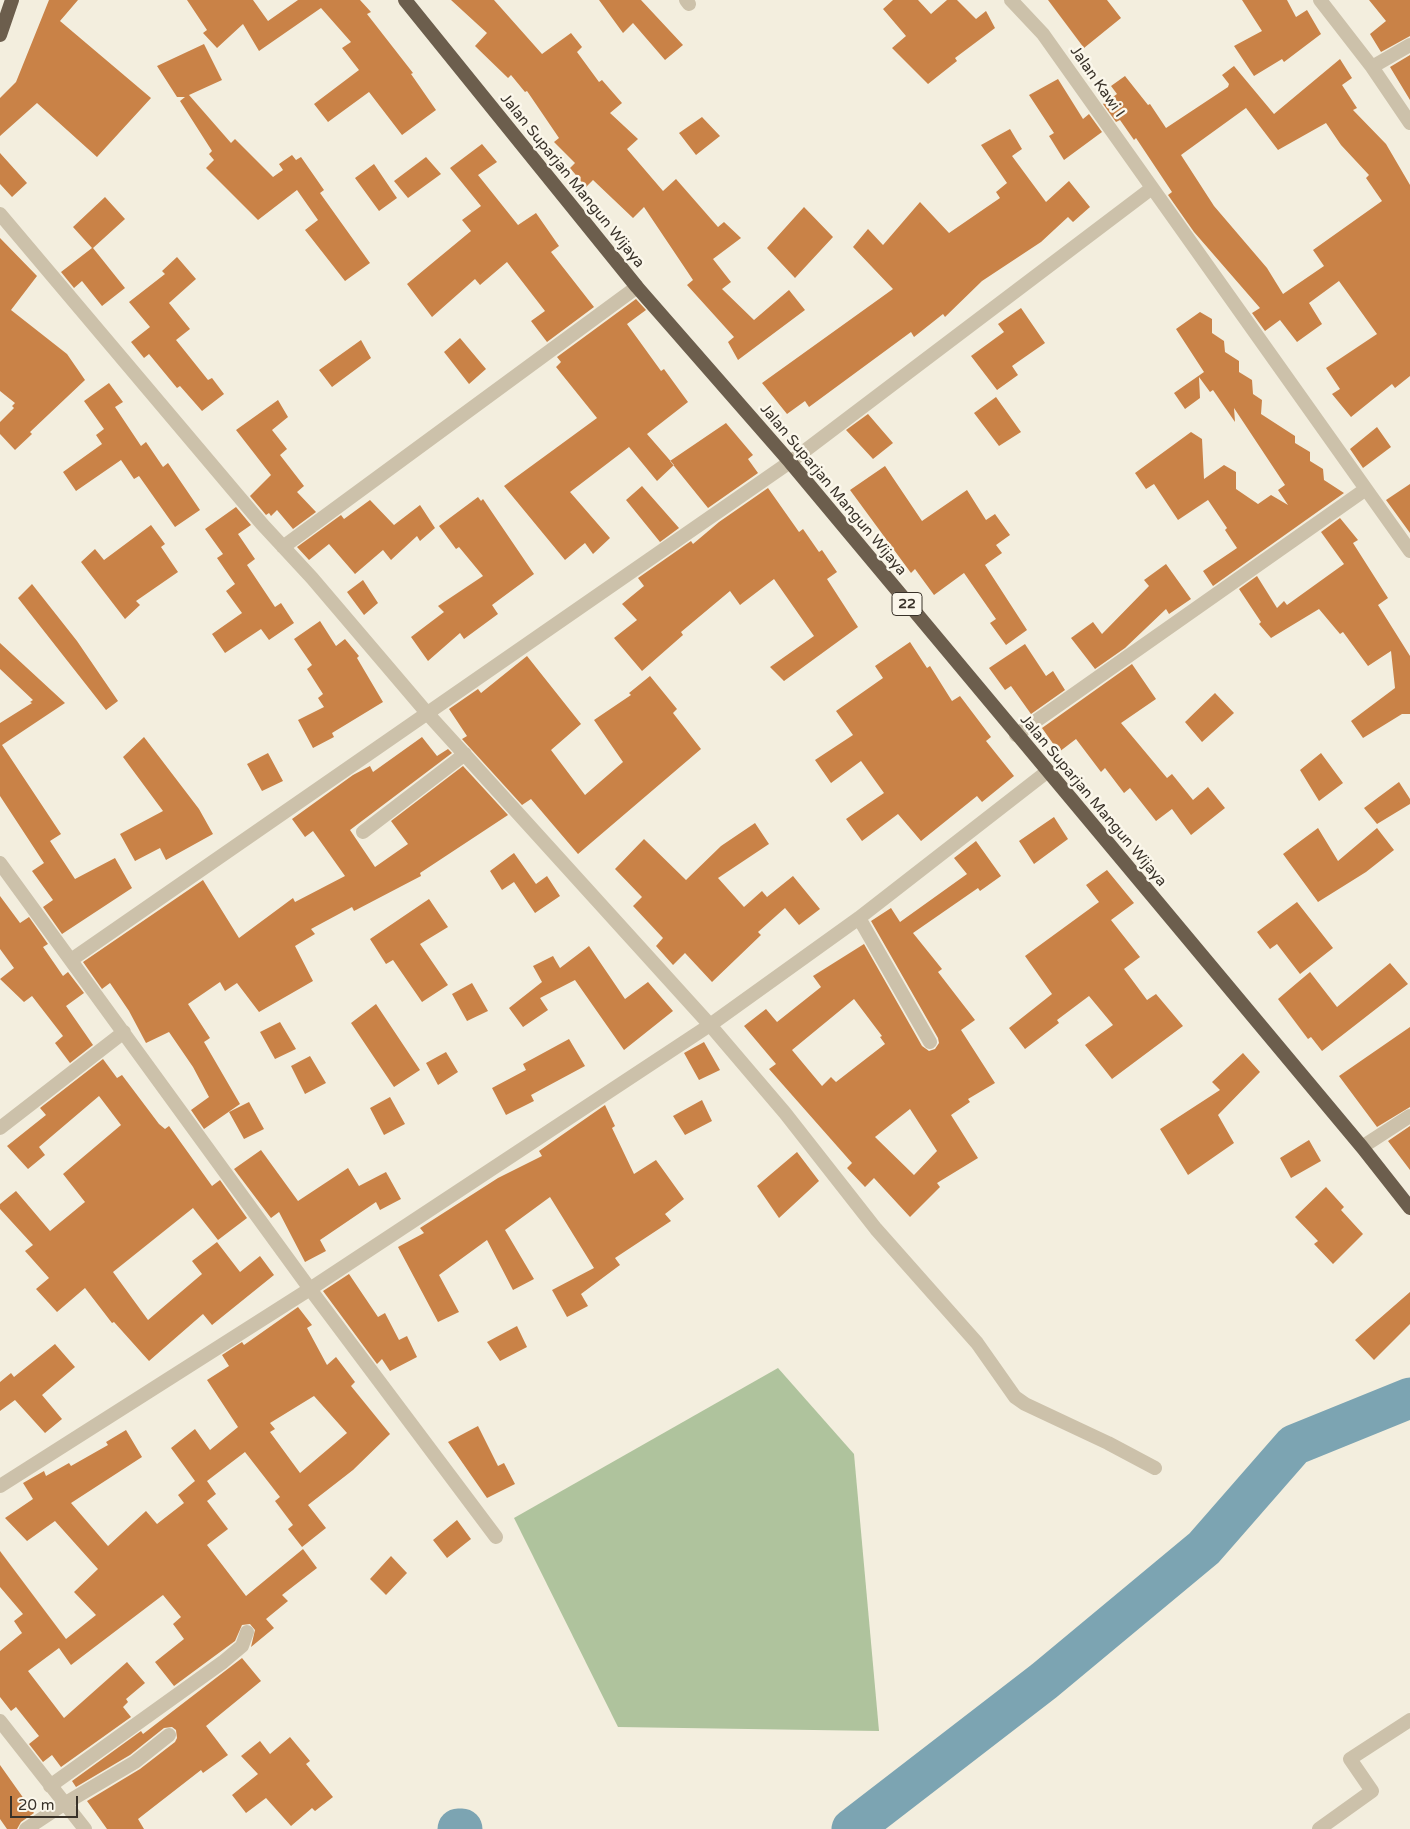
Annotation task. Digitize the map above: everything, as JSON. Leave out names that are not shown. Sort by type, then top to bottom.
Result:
[{"type":"highway","points":[[0,34],[12,0]]},
{"type":"highway","name":"Jalan Suparjan Mangun Wijaya","points":[[405,0],[637,287],[790,462],[1410,1208]]},
{"type":"street","name":"Jalan Kawi I","points":[[1011,0],[1043,34],[1410,551]]},
{"type":"street","points":[[1320,0],[1372,67],[1410,123]]},
{"type":"street","points":[[1372,67],[1410,45]]},
{"type":"street","points":[[71,960],[790,462],[1152,188]]},
{"type":"street","points":[[0,214],[427,713],[710,1025],[785,1113],[876,1229],[976,1343],[1015,1397],[1025,1404],[1108,1443],[1155,1468]]},
{"type":"street","points":[[283,547],[637,287]]},
{"type":"street","points":[[1016,735],[1366,489]]},
{"type":"street","points":[[364,832],[465,754]]},
{"type":"street","points":[[0,1486],[310,1288],[710,1025],[860,918],[1048,771]]},
{"type":"street","points":[[0,863],[310,1288],[496,1537]]},
{"type":"street","points":[[860,918],[930,1042]]},
{"type":"street","points":[[0,1128],[124,1032]]},
{"type":"street","points":[[1362,1148],[1410,1116]]},
{"type":"street","points":[[50,1786],[223,1662],[242,1646],[247,1632]]},
{"type":"street","points":[[1319,1829],[1372,1791],[1350,1759],[1410,1720]]},
{"type":"street","points":[[0,1721],[84,1829]]},
{"type":"street","points":[[26,1829],[135,1762],[169,1734]]},
{"type":"green space","points":[[778,1368],[854,1454],[879,1731],[618,1727],[514,1518]]},
{"type":"building","points":[[49,0],[78,0],[60,21],[151,98],[97,157],[37,103],[0,136],[0,98],[16,82]]},
{"type":"building","points":[[187,0],[253,0],[268,21],[298,0],[360,0],[371,12],[367,14],[413,73],[411,74],[436,110],[402,135],[369,92],[328,122],[314,104],[359,70],[342,48],[351,42],[321,8],[259,51],[243,24],[217,48],[203,33],[207,30]]},
{"type":"building","points":[[451,0],[494,0],[542,54],[571,33],[582,47],[577,52],[599,82],[602,80],[622,103],[610,113],[638,139],[627,149],[663,191],[676,179],[718,227],[724,222],[741,238],[713,259],[731,282],[722,289],[754,320],[789,290],[805,310],[738,360],[728,342],[734,337],[687,285],[693,280],[644,207],[633,218],[593,180],[586,187],[570,168],[575,163],[554,142],[559,138],[527,91],[525,92],[511,75],[508,78],[475,46],[487,33]]},
{"type":"building","points":[[599,0],[641,0],[683,45],[665,60],[633,23],[623,33]]},
{"type":"building","points":[[893,0],[918,0],[931,14],[947,0],[957,0],[976,19],[986,11],[995,28],[955,58],[957,61],[928,84],[892,48],[906,36],[883,9]]},
{"type":"building","points":[[1048,0],[1107,0],[1121,18],[1084,48]]},
{"type":"building","points":[[1242,0],[1287,0],[1296,17],[1307,10],[1321,34],[1284,62],[1282,59],[1254,76],[1234,46],[1262,31]]},
{"type":"building","points":[[1369,0],[1410,0],[1410,36],[1381,52],[1370,34],[1386,21]]},
{"type":"building","points":[[204,44],[222,80],[189,95],[231,143],[235,139],[273,177],[283,170],[279,164],[292,155],[296,160],[301,157],[324,190],[320,193],[370,263],[345,281],[305,230],[318,220],[297,190],[258,220],[206,168],[214,160],[209,154],[212,151],[180,101],[185,97],[177,97],[157,66]]},
{"type":"building","points":[[1410,55],[1410,100],[1390,67]]},
{"type":"building","points":[[1340,59],[1352,78],[1342,85],[1357,108],[1353,110],[1386,144],[1410,185],[1410,376],[1395,388],[1392,384],[1351,417],[1332,394],[1340,389],[1326,368],[1377,334],[1339,281],[1309,303],[1322,324],[1297,342],[1280,320],[1265,331],[1252,313],[1260,308],[1194,232],[1168,195],[1172,192],[1136,138],[1134,140],[1120,120],[1116,122],[1103,104],[1117,94],[1111,86],[1125,76],[1148,105],[1150,104],[1166,128],[1228,87],[1229,84],[1222,75],[1234,66],[1274,114]],"holes":[[[1246,108],[1278,150],[1326,123],[1341,145],[1369,175],[1366,178],[1382,201],[1313,250],[1324,266],[1283,294],[1267,268],[1214,206],[1181,155]]]},
{"type":"building","points":[[1058,79],[1083,119],[1089,114],[1102,132],[1064,160],[1049,136],[1054,133],[1029,95]]},
{"type":"building","points":[[702,117],[720,136],[696,155],[679,133]]},
{"type":"building","points":[[1010,129],[1022,149],[1012,156],[1046,202],[1069,181],[1090,207],[1073,222],[1068,217],[1041,242],[982,281],[945,317],[943,314],[914,337],[911,332],[809,407],[805,401],[787,414],[762,383],[893,289],[853,247],[868,229],[883,245],[920,202],[949,233],[1000,198],[996,192],[1007,183],[981,145]]},
{"type":"building","points":[[482,144],[497,162],[478,175],[518,225],[536,213],[559,246],[551,252],[594,307],[547,342],[531,321],[545,311],[507,262],[480,285],[475,279],[432,317],[407,284],[471,231],[462,220],[481,206],[450,168]]},
{"type":"building","points":[[0,153],[27,183],[12,197],[0,184]]},
{"type":"building","points":[[426,157],[441,174],[408,198],[394,181]]},
{"type":"building","points":[[374,164],[397,198],[379,211],[355,178]]},
{"type":"building","points":[[105,197],[125,219],[93,248],[125,288],[102,306],[82,281],[74,288],[61,272],[92,248],[73,227]]},
{"type":"building","points":[[804,207],[833,237],[795,278],[767,248]]},
{"type":"building","points":[[0,238],[37,276],[11,310],[67,354],[85,380],[30,432],[32,434],[15,450],[0,434],[0,422],[14,408],[12,406],[15,403],[0,391]]},
{"type":"building","points":[[177,257],[196,279],[169,303],[190,329],[176,340],[208,380],[212,378],[224,394],[202,411],[180,386],[177,388],[149,354],[144,358],[131,342],[150,327],[129,302],[165,274],[162,271]]},
{"type":"building","points":[[636,299],[646,310],[627,324],[661,371],[664,369],[688,402],[647,434],[674,465],[657,481],[629,447],[570,492],[610,538],[593,554],[585,543],[565,560],[504,486],[597,418],[556,367],[561,362],[557,357]]},
{"type":"building","points":[[1021,308],[1045,343],[1012,366],[1018,375],[997,390],[971,356],[1004,332],[998,324]]},
{"type":"building","points":[[1200,312],[1212,319],[1212,333],[1224,341],[1225,352],[1239,361],[1239,372],[1252,380],[1253,394],[1262,400],[1261,414],[1295,436],[1295,443],[1310,452],[1310,461],[1323,469],[1324,480],[1344,493],[1213,586],[1203,571],[1237,548],[1225,530],[1227,528],[1208,500],[1178,520],[1154,484],[1146,489],[1135,473],[1191,432],[1202,439],[1204,479],[1224,465],[1236,472],[1236,489],[1258,504],[1271,495],[1288,505],[1278,490],[1285,485],[1234,408],[1235,422],[1213,390],[1210,392],[1199,377],[1200,398],[1185,409],[1174,393],[1204,372],[1176,329]]},
{"type":"building","points":[[460,338],[486,369],[469,384],[444,352]]},
{"type":"building","points":[[361,340],[371,358],[332,387],[319,370]]},
{"type":"building","points":[[109,383],[123,402],[115,407],[141,446],[146,442],[163,467],[168,463],[200,510],[175,527],[139,476],[134,479],[121,460],[76,491],[63,472],[102,444],[96,435],[104,429],[84,401]]},
{"type":"building","points":[[996,397],[1021,432],[999,446],[974,413]]},
{"type":"building","points":[[278,400],[288,417],[272,430],[287,449],[280,455],[304,486],[297,492],[316,512],[293,529],[277,510],[271,516],[269,513],[266,515],[250,496],[271,475],[236,430]]},
{"type":"building","points":[[868,414],[893,443],[873,459],[846,430]]},
{"type":"building","points":[[726,423],[753,455],[748,459],[758,473],[708,508],[670,461]]},
{"type":"building","points":[[1377,427],[1391,447],[1363,468],[1350,449]]},
{"type":"building","points":[[885,466],[922,521],[967,490],[986,520],[995,514],[1010,535],[996,545],[1002,553],[985,565],[1027,630],[1006,645],[990,623],[996,619],[964,573],[934,595],[915,569],[911,573],[850,490]]},
{"type":"building","points":[[1410,484],[1410,533],[1386,500]]},
{"type":"building","points":[[642,486],[679,528],[660,542],[626,500]]},
{"type":"building","points":[[768,488],[799,532],[803,529],[819,552],[822,550],[837,572],[827,579],[858,627],[784,681],[770,667],[814,636],[774,579],[740,605],[730,591],[681,632],[683,635],[642,671],[614,638],[637,620],[622,604],[644,586],[638,578],[691,541],[693,544],[719,522]]},
{"type":"building","points":[[478,497],[481,501],[483,499],[534,574],[492,605],[498,614],[464,639],[460,633],[428,661],[411,637],[444,612],[438,606],[483,576],[459,547],[456,549],[439,526]]},
{"type":"building","points":[[370,500],[394,525],[420,505],[435,528],[420,541],[417,536],[391,560],[383,550],[355,574],[329,544],[309,560],[297,547],[341,515],[344,519]]},
{"type":"building","points":[[236,507],[251,525],[238,534],[255,559],[247,565],[275,607],[281,603],[294,623],[269,640],[261,629],[225,653],[212,634],[242,613],[226,591],[235,584],[217,558],[223,554],[205,529]]},
{"type":"building","points":[[1340,518],[1358,540],[1353,543],[1388,598],[1378,605],[1410,656],[1410,714],[1402,714],[1363,738],[1351,721],[1395,688],[1391,651],[1368,666],[1343,632],[1340,634],[1319,609],[1271,638],[1259,624],[1261,622],[1239,589],[1257,576],[1277,608],[1284,601],[1287,605],[1344,564],[1321,532]]},
{"type":"building","points":[[151,525],[165,544],[161,547],[178,572],[136,601],[140,605],[125,619],[81,562],[95,549],[104,560]]},
{"type":"building","points":[[1166,564],[1191,599],[1169,614],[1166,609],[1125,648],[1095,669],[1071,638],[1093,622],[1102,634],[1149,586],[1144,580]]},
{"type":"building","points":[[363,580],[378,603],[364,615],[347,592]]},
{"type":"building","points":[[32,584],[77,641],[118,701],[106,710],[18,598]]},
{"type":"building","points":[[320,621],[336,646],[345,639],[359,656],[357,658],[383,702],[332,733],[334,737],[313,748],[298,720],[324,707],[318,698],[323,694],[307,669],[312,665],[294,639]]},
{"type":"building","points":[[910,642],[927,668],[930,666],[952,701],[960,696],[991,737],[986,741],[1014,776],[982,802],[977,796],[921,841],[898,814],[862,841],[846,819],[884,793],[861,761],[831,783],[815,760],[853,735],[836,711],[883,678],[875,666]]},
{"type":"building","points":[[0,643],[65,703],[2,745],[61,834],[50,841],[75,879],[115,858],[132,888],[62,934],[43,907],[53,900],[32,871],[44,863],[0,796],[0,723],[32,703],[30,702],[33,700],[0,669]]},
{"type":"building","points":[[1025,644],[1046,676],[1053,671],[1065,690],[1031,714],[1011,686],[1005,690],[989,668]]},
{"type":"building","points":[[527,656],[581,724],[551,750],[585,795],[623,762],[594,720],[631,695],[629,693],[650,676],[677,709],[673,713],[701,749],[578,854],[531,799],[522,805],[462,739],[467,736],[449,709],[478,689],[481,693]]},
{"type":"building","points":[[1132,664],[1156,699],[1121,723],[1167,778],[1172,774],[1193,800],[1208,787],[1225,808],[1191,835],[1172,809],[1156,821],[1130,788],[1124,793],[1105,768],[1101,772],[1076,739],[1059,752],[1042,728]]},
{"type":"building","points":[[1215,693],[1234,713],[1202,742],[1185,722]]},
{"type":"building","points":[[144,737],[199,809],[213,834],[166,860],[160,848],[135,861],[120,834],[163,811],[123,757]]},
{"type":"building","points":[[422,737],[437,756],[448,749],[452,753],[350,830],[375,867],[408,844],[391,821],[463,766],[508,815],[420,873],[421,876],[354,911],[352,907],[311,929],[315,934],[295,946],[313,981],[259,1012],[237,983],[225,991],[220,982],[188,1004],[210,1038],[204,1042],[240,1104],[204,1129],[191,1110],[209,1097],[193,1067],[169,1032],[146,1043],[129,1011],[110,983],[102,989],[83,962],[203,880],[239,938],[293,898],[295,902],[345,876],[313,831],[305,837],[292,819],[353,775],[370,766],[373,772]]},
{"type":"building","points":[[268,753],[283,781],[262,791],[247,764]]},
{"type":"building","points":[[1321,753],[1343,783],[1319,801],[1300,770]]},
{"type":"building","points":[[1399,782],[1410,799],[1410,804],[1377,824],[1364,808]]},
{"type":"building","points":[[1054,817],[1068,839],[1034,864],[1019,841]]},
{"type":"building","points":[[755,823],[769,844],[718,878],[744,907],[762,891],[767,897],[793,876],[820,909],[799,925],[785,908],[758,932],[761,935],[712,982],[685,953],[673,965],[656,946],[663,938],[633,906],[642,897],[615,869],[644,839],[686,880],[721,846]]},
{"type":"building","points":[[1318,828],[1338,861],[1377,828],[1394,850],[1366,872],[1318,902],[1283,854]]},
{"type":"building","points":[[976,841],[1001,876],[980,891],[978,888],[913,933],[942,969],[938,972],[975,1020],[961,1030],[995,1083],[968,1099],[970,1102],[951,1115],[978,1158],[937,1183],[940,1187],[910,1217],[874,1178],[865,1187],[847,1168],[852,1163],[769,1069],[776,1064],[744,1026],[766,1009],[777,1022],[821,987],[813,976],[864,944],[922,1046],[929,1051],[935,1049],[939,1043],[938,1038],[871,921],[891,908],[900,922],[967,874],[954,858]],"holes":[[[854,999],[882,1036],[880,1037],[885,1044],[836,1082],[831,1077],[822,1086],[792,1050]],[[910,1109],[937,1151],[914,1175],[875,1137]]]},
{"type":"building","points":[[514,853],[536,884],[547,876],[560,896],[535,913],[514,882],[502,890],[490,871]]},
{"type":"building","points":[[1107,870],[1134,903],[1111,920],[1140,957],[1124,969],[1147,1000],[1156,994],[1183,1026],[1112,1079],[1085,1045],[1113,1025],[1089,996],[1057,1020],[1059,1023],[1025,1049],[1009,1028],[1052,994],[1025,956],[1099,902],[1086,885]]},
{"type":"building","points":[[0,896],[20,923],[29,917],[48,944],[43,947],[63,976],[68,972],[84,993],[66,1006],[93,1045],[70,1063],[55,1043],[63,1036],[32,996],[24,1002],[0,979],[14,968],[0,949]]},
{"type":"building","points":[[429,899],[448,927],[420,944],[448,985],[422,1002],[393,960],[386,964],[370,939]]},
{"type":"building","points":[[1297,902],[1333,948],[1300,974],[1277,944],[1270,949],[1257,932]]},
{"type":"building","points":[[589,946],[625,999],[648,982],[673,1011],[624,1050],[575,980],[540,998],[548,1010],[523,1027],[509,1008],[542,982],[533,966],[553,956],[560,968]]},
{"type":"building","points":[[1390,963],[1408,984],[1322,1051],[1311,1037],[1308,1039],[1278,999],[1310,972],[1337,1007]]},
{"type":"building","points":[[472,983],[488,1011],[467,1021],[452,994]]},
{"type":"building","points":[[376,1004],[420,1070],[394,1087],[351,1023]]},
{"type":"building","points":[[280,1022],[296,1049],[275,1059],[260,1032]]},
{"type":"building","points":[[1410,1027],[1410,1107],[1377,1127],[1339,1076]]},
{"type":"building","points":[[569,1039],[585,1066],[531,1095],[534,1101],[506,1115],[492,1088],[526,1070],[523,1064]]},
{"type":"building","points":[[704,1042],[720,1070],[699,1080],[684,1053]]},
{"type":"building","points":[[446,1052],[458,1072],[438,1085],[426,1063]]},
{"type":"building","points":[[1243,1053],[1260,1072],[1218,1115],[1234,1143],[1188,1175],[1160,1129],[1220,1090],[1212,1082]]},
{"type":"building","points":[[310,1056],[326,1083],[305,1094],[291,1066]]},
{"type":"building","points":[[103,1059],[117,1078],[122,1075],[159,1124],[165,1129],[169,1126],[212,1186],[220,1180],[247,1218],[218,1240],[193,1208],[113,1272],[148,1320],[202,1274],[192,1261],[217,1242],[240,1272],[260,1256],[274,1275],[212,1325],[203,1314],[149,1361],[114,1322],[112,1323],[85,1288],[57,1312],[36,1289],[49,1278],[25,1251],[33,1245],[0,1209],[0,1204],[16,1191],[50,1231],[85,1202],[63,1174],[121,1125],[99,1096],[39,1147],[45,1155],[28,1169],[7,1146],[46,1115],[40,1108]]},
{"type":"building","points":[[390,1097],[405,1124],[384,1135],[370,1108]]},
{"type":"building","points":[[702,1100],[712,1121],[685,1135],[673,1116]]},
{"type":"building","points":[[249,1102],[264,1129],[244,1139],[229,1112]]},
{"type":"building","points":[[605,1105],[615,1126],[612,1128],[634,1174],[656,1160],[684,1199],[665,1214],[671,1221],[615,1258],[620,1265],[581,1294],[588,1306],[567,1317],[552,1290],[594,1268],[550,1197],[505,1230],[534,1279],[513,1290],[487,1240],[439,1275],[459,1312],[438,1322],[398,1247],[424,1233],[420,1228],[498,1178],[542,1156],[539,1151]]},
{"type":"building","points":[[1410,1126],[1410,1170],[1388,1141]]},
{"type":"building","points":[[1309,1140],[1321,1161],[1291,1178],[1280,1158]]},
{"type":"building","points":[[261,1150],[298,1201],[348,1168],[359,1186],[386,1172],[401,1199],[380,1210],[376,1202],[320,1240],[326,1251],[305,1262],[279,1212],[271,1218],[234,1169]]},
{"type":"building","points":[[797,1152],[819,1181],[779,1218],[757,1186]]},
{"type":"building","points":[[1326,1187],[1344,1207],[1341,1210],[1363,1234],[1333,1264],[1314,1244],[1318,1241],[1295,1217]]},
{"type":"building","points":[[349,1274],[378,1317],[385,1313],[399,1340],[407,1336],[417,1357],[390,1371],[382,1359],[377,1364],[323,1291]]},
{"type":"building","points":[[1410,1292],[1410,1324],[1374,1360],[1355,1340]]},
{"type":"building","points":[[298,1307],[312,1325],[307,1328],[327,1365],[336,1357],[355,1382],[351,1386],[390,1434],[353,1470],[308,1505],[326,1528],[302,1547],[288,1529],[293,1525],[275,1501],[280,1497],[245,1452],[207,1481],[216,1494],[207,1501],[228,1529],[207,1545],[246,1596],[303,1549],[317,1568],[282,1595],[288,1601],[266,1619],[274,1628],[251,1647],[255,1630],[250,1624],[242,1625],[235,1641],[174,1686],[155,1662],[184,1639],[173,1624],[181,1617],[163,1595],[71,1665],[59,1648],[28,1671],[64,1718],[127,1662],[145,1683],[126,1699],[128,1702],[123,1707],[131,1717],[61,1767],[52,1755],[43,1762],[29,1744],[39,1736],[16,1707],[11,1711],[0,1697],[0,1651],[22,1633],[14,1621],[23,1614],[0,1587],[0,1551],[66,1639],[96,1615],[74,1592],[98,1569],[55,1521],[27,1541],[5,1518],[33,1499],[23,1483],[44,1471],[46,1476],[69,1463],[71,1466],[108,1445],[106,1442],[126,1430],[142,1457],[71,1503],[108,1546],[146,1511],[157,1524],[184,1503],[178,1495],[195,1481],[171,1448],[195,1429],[210,1450],[238,1427],[207,1380],[229,1366],[222,1355],[242,1342],[244,1345]],"holes":[[[314,1396],[347,1433],[300,1473],[270,1432],[275,1429],[270,1423]]]},
{"type":"building","points":[[517,1326],[527,1347],[500,1361],[487,1342]]},
{"type":"building","points":[[55,1344],[75,1367],[42,1395],[62,1419],[45,1433],[15,1400],[0,1411],[0,1382],[11,1373],[14,1377]]},
{"type":"building","points":[[478,1426],[498,1466],[504,1463],[515,1484],[487,1498],[448,1442]]},
{"type":"building","points":[[457,1520],[471,1539],[447,1558],[433,1540]]},
{"type":"building","points":[[391,1556],[407,1573],[386,1595],[370,1579]]},
{"type":"building","points":[[242,1658],[261,1681],[206,1726],[228,1755],[203,1773],[201,1770],[138,1819],[144,1829],[107,1829],[87,1801],[140,1769],[175,1742],[177,1738],[176,1730],[172,1727],[164,1728],[130,1755],[76,1787],[72,1781],[141,1731],[143,1734]]},
{"type":"building","points":[[290,1737],[310,1761],[306,1764],[333,1797],[315,1811],[312,1808],[291,1826],[266,1798],[246,1813],[232,1795],[258,1774],[241,1756],[260,1741],[270,1754]]},
{"type":"building","points":[[0,1765],[34,1813],[21,1822],[17,1829],[7,1829],[0,1819]]},
{"type":"waterway","points":[[852,1829],[1044,1681],[1204,1548],[1294,1445],[1410,1398]]}]
